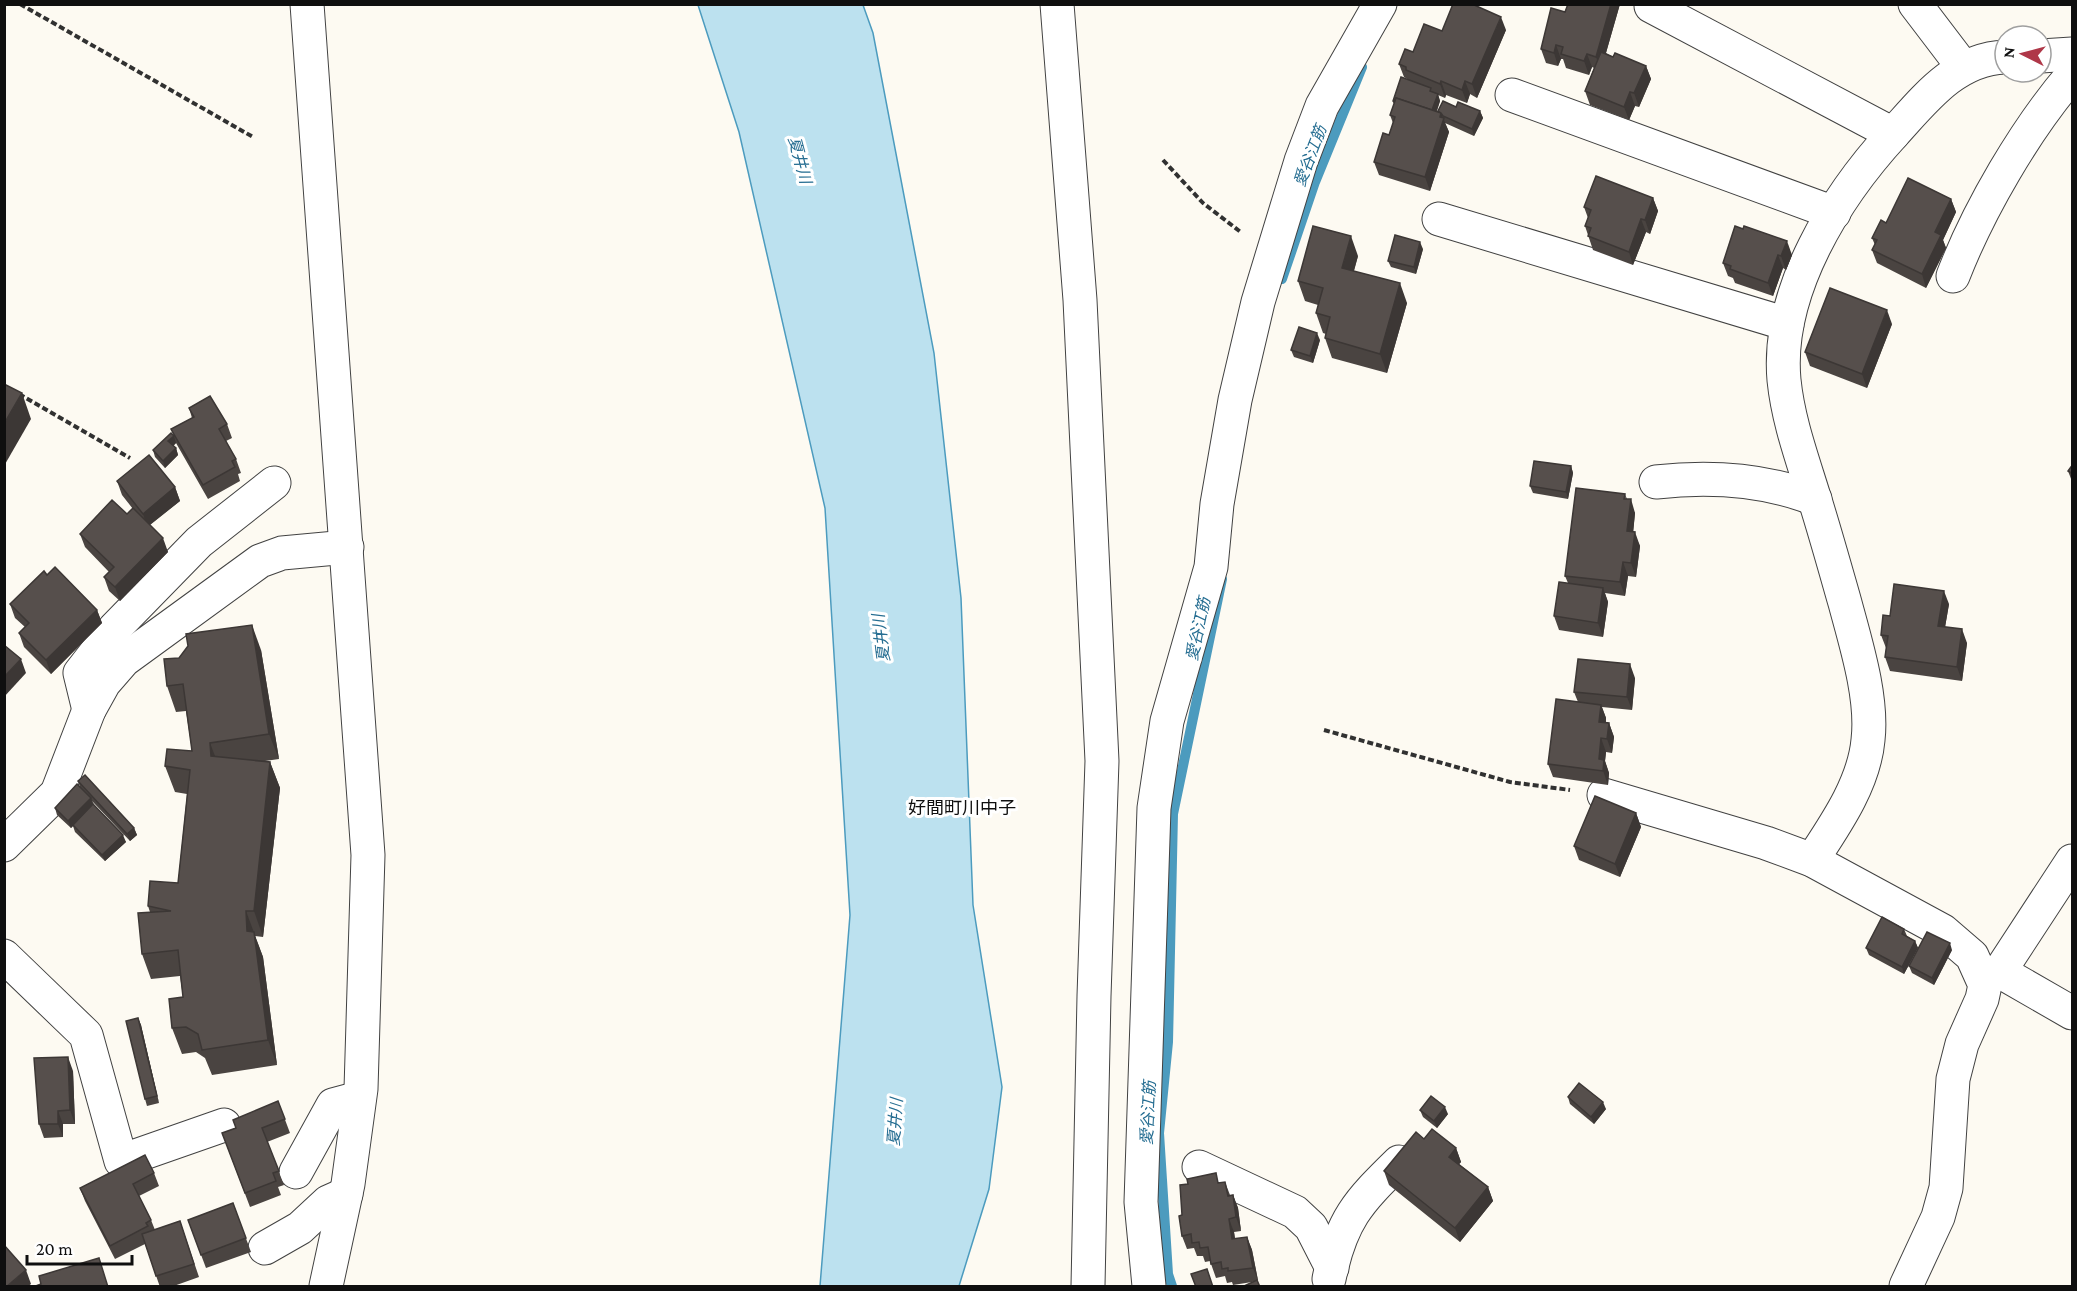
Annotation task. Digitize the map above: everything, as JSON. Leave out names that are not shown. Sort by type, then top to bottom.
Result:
[{"type":"street","points":[[306,4],[368,855],[359,1098],[346,1194],[326,1287]]},
{"type":"street","points":[[1057,4],[1080,300],[1102,760],[1094,996],[1089,1286]]},
{"type":"street","points":[[1149,1287],[1142,1202],[1154,808],[1167,722],[1210,567],[1217,504],[1235,400],[1258,302],[1301,161],[1322,106],[1380,4]]},
{"type":"street","points":[[1915,4],[1963,67]]},
{"type":"street","points":[[1651,6],[1893,134]]},
{"type":"street","points":[[2053,55],[2073,54]]},
{"type":"street","points":[[1812,860],[1834,826],[1855,786],[1863,765],[1868,739],[1864,689],[1856,642],[1792,427],[1785,381],[1784,349],[1787,324],[1797,289],[1846,191],[1921,104],[1963,67],[1993,60]]},
{"type":"street","points":[[1953,276],[1982,211],[2054,97],[2073,75]]},
{"type":"street","points":[[1512,95],[1834,213]]},
{"type":"street","points":[[1439,219],[1787,324]]},
{"type":"street","points":[[1656,482],[1692,479],[1762,483],[1815,498]]},
{"type":"street","points":[[89,710],[80,673],[115,628],[199,542],[274,483]]},
{"type":"street","points":[[4,845],[57,793],[73,757],[89,710],[104,683],[124,660],[260,561],[282,553],[347,547]]},
{"type":"street","points":[[1604,795],[1766,843],[1812,860],[1943,931],[1992,975],[2073,1013]]},
{"type":"street","points":[[1906,1287],[1938,1217],[1946,1188],[1953,1079],[1962,1044],[1992,975],[2073,861]]},
{"type":"street","points":[[4,956],[86,1035],[121,1161],[224,1125]]},
{"type":"street","points":[[296,1172],[333,1105],[359,1098]]},
{"type":"street","points":[[1330,1277],[1342,1230],[1355,1206],[1400,1161]]},
{"type":"street","points":[[1199,1167],[1295,1212],[1311,1227],[1330,1277]]},
{"type":"street","points":[[265,1248],[300,1228],[328,1202],[346,1194]]},
{"type":"path","points":[[20,4],[253,137]]},
{"type":"path","points":[[1163,160],[1203,203],[1244,235],[1273,253]]},
{"type":"path","points":[[14,391],[130,458]]},
{"type":"path","points":[[1324,730],[1510,782],[1604,795]]},
{"type":"water","name":"夏井川","points":[[698,5],[863,5],[873,33],[934,353],[961,598],[973,905],[1002,1087],[989,1189],[959,1286],[820,1286],[850,915],[825,508],[739,132]]},
{"type":"building","points":[[1453,4],[1472,4],[1501,17],[1472,84],[1465,81],[1462,90],[1406,70],[1406,67],[1399,64],[1405,49],[1413,52],[1424,24],[1442,31]]},
{"type":"building","points":[[1568,4],[1611,4],[1596,57],[1587,54],[1584,61],[1561,54],[1563,47],[1556,45],[1554,53],[1541,49],[1551,8],[1565,12]]},
{"type":"building","points":[[1601,52],[1613,57],[1615,53],[1646,66],[1634,93],[1630,92],[1624,107],[1585,91]]},
{"type":"building","points":[[1401,77],[1431,88],[1430,91],[1438,94],[1432,110],[1396,98],[1393,101]]},
{"type":"building","points":[[1396,98],[1441,113],[1440,117],[1444,118],[1425,177],[1374,162],[1383,133],[1389,135],[1395,117],[1390,115]]},
{"type":"building","points":[[1443,101],[1456,107],[1458,102],[1480,111],[1472,129],[1443,116],[1438,111]]},
{"type":"building","points":[[1596,176],[1653,198],[1645,220],[1641,219],[1629,252],[1588,236],[1591,228],[1585,226],[1591,210],[1584,207]]},
{"type":"building","points":[[1908,178],[1951,199],[1935,232],[1941,235],[1922,274],[1872,250],[1877,240],[1872,238],[1881,220],[1886,223]]},
{"type":"building","points":[[1313,226],[1351,236],[1342,268],[1400,283],[1380,354],[1325,338],[1330,317],[1316,313],[1323,288],[1298,281]]},
{"type":"building","points":[[1735,226],[1743,229],[1744,226],[1787,241],[1781,256],[1778,255],[1768,283],[1730,269],[1731,266],[1723,263]]},
{"type":"building","points":[[1395,235],[1420,242],[1414,267],[1388,261]]},
{"type":"building","points":[[1830,288],[1887,310],[1862,374],[1805,352]]},
{"type":"building","points":[[1299,327],[1317,333],[1310,356],[1291,350]]},
{"type":"building","points":[[4,384],[22,393],[4,424]]},
{"type":"building","points":[[210,396],[227,424],[219,429],[236,459],[232,461],[235,467],[203,485],[171,429],[194,417],[189,408]]},
{"type":"building","points":[[171,433],[174,436],[168,441],[176,448],[163,461],[153,450]]},
{"type":"building","points":[[149,455],[175,487],[143,514],[117,481]]},
{"type":"building","points":[[1534,461],[1571,466],[1566,492],[1530,486]]},
{"type":"building","points":[[2073,464],[2073,474],[2068,471]]},
{"type":"building","points":[[1576,488],[1625,494],[1624,499],[1631,499],[1627,531],[1635,532],[1631,563],[1623,562],[1620,582],[1565,576]]},
{"type":"building","points":[[112,500],[127,514],[133,508],[163,538],[115,587],[104,577],[114,567],[80,534]]},
{"type":"building","points":[[55,567],[97,610],[46,660],[19,633],[29,623],[10,604],[44,571],[47,575]]},
{"type":"building","points":[[1559,582],[1603,588],[1598,623],[1554,616]]},
{"type":"building","points":[[1894,584],[1944,591],[1938,626],[1962,629],[1957,667],[1885,657],[1888,636],[1881,635],[1883,615],[1890,616]]},
{"type":"building","points":[[252,625],[269,734],[210,743],[211,756],[270,762],[254,911],[246,911],[247,931],[254,932],[268,1040],[202,1050],[198,1034],[186,1027],[172,1028],[169,999],[183,997],[178,950],[142,954],[138,913],[171,911],[148,906],[150,881],[178,883],[190,770],[165,766],[167,749],[192,751],[183,684],[167,686],[164,659],[179,658],[188,646],[186,634]]},
{"type":"building","points":[[4,645],[21,659],[4,677]]},
{"type":"building","points":[[1578,659],[1630,664],[1627,697],[1574,692]]},
{"type":"building","points":[[1556,699],[1601,705],[1599,722],[1609,723],[1607,739],[1601,738],[1599,759],[1604,760],[1603,771],[1548,764]]},
{"type":"building","points":[[85,775],[134,828],[127,834],[78,781]]},
{"type":"building","points":[[77,784],[91,798],[68,821],[55,808]]},
{"type":"building","points":[[1595,796],[1636,813],[1615,864],[1574,846]]},
{"type":"building","points":[[93,804],[123,835],[102,855],[73,825]]},
{"type":"building","points":[[1882,917],[1904,929],[1902,934],[1915,941],[1902,967],[1866,948]]},
{"type":"building","points":[[1927,932],[1950,943],[1932,978],[1909,966]]},
{"type":"building","points":[[138,1018],[157,1096],[145,1099],[126,1021]]},
{"type":"building","points":[[68,1057],[70,1110],[58,1111],[58,1124],[39,1124],[34,1058]]},
{"type":"building","points":[[1579,1083],[1603,1102],[1591,1117],[1568,1097]]},
{"type":"building","points":[[1431,1096],[1445,1107],[1434,1121],[1420,1110]]},
{"type":"building","points":[[278,1101],[285,1119],[262,1128],[279,1171],[273,1173],[276,1181],[245,1193],[222,1133],[236,1128],[233,1120]]},
{"type":"building","points":[[1432,1129],[1456,1148],[1449,1157],[1488,1187],[1455,1228],[1384,1171],[1416,1132],[1424,1139]]},
{"type":"building","points":[[145,1155],[154,1173],[133,1184],[151,1220],[146,1223],[148,1226],[110,1246],[80,1188]]},
{"type":"building","points":[[1216,1173],[1218,1183],[1225,1182],[1228,1196],[1233,1195],[1236,1217],[1229,1219],[1232,1239],[1247,1237],[1253,1268],[1228,1271],[1228,1268],[1222,1269],[1221,1262],[1211,1264],[1208,1247],[1200,1248],[1199,1242],[1192,1243],[1191,1234],[1182,1236],[1179,1216],[1182,1215],[1180,1185],[1188,1184],[1187,1179]]},
{"type":"building","points":[[233,1203],[246,1238],[201,1255],[188,1220]]},
{"type":"building","points":[[180,1221],[194,1264],[156,1276],[142,1234]]},
{"type":"building","points":[[4,1245],[26,1270],[6,1287],[4,1287]]},
{"type":"building","points":[[99,1258],[108,1287],[33,1287],[41,1284],[39,1276]]},
{"type":"building","points":[[1207,1269],[1213,1287],[1196,1287],[1191,1274]]},
{"type":"building","points":[[1257,1280],[1260,1287],[1242,1287]]},
{"type":"waterway","name":"愛谷江筋","points":[[1282,279],[1315,182],[1362,67]]},
{"type":"waterway","name":"愛谷江筋","points":[[1172,1286],[1168,1274],[1159,1133],[1168,1042],[1173,814],[1222,579]]},
{"type":"district","name":"好間町川中子","points":[[962,808]]}]
